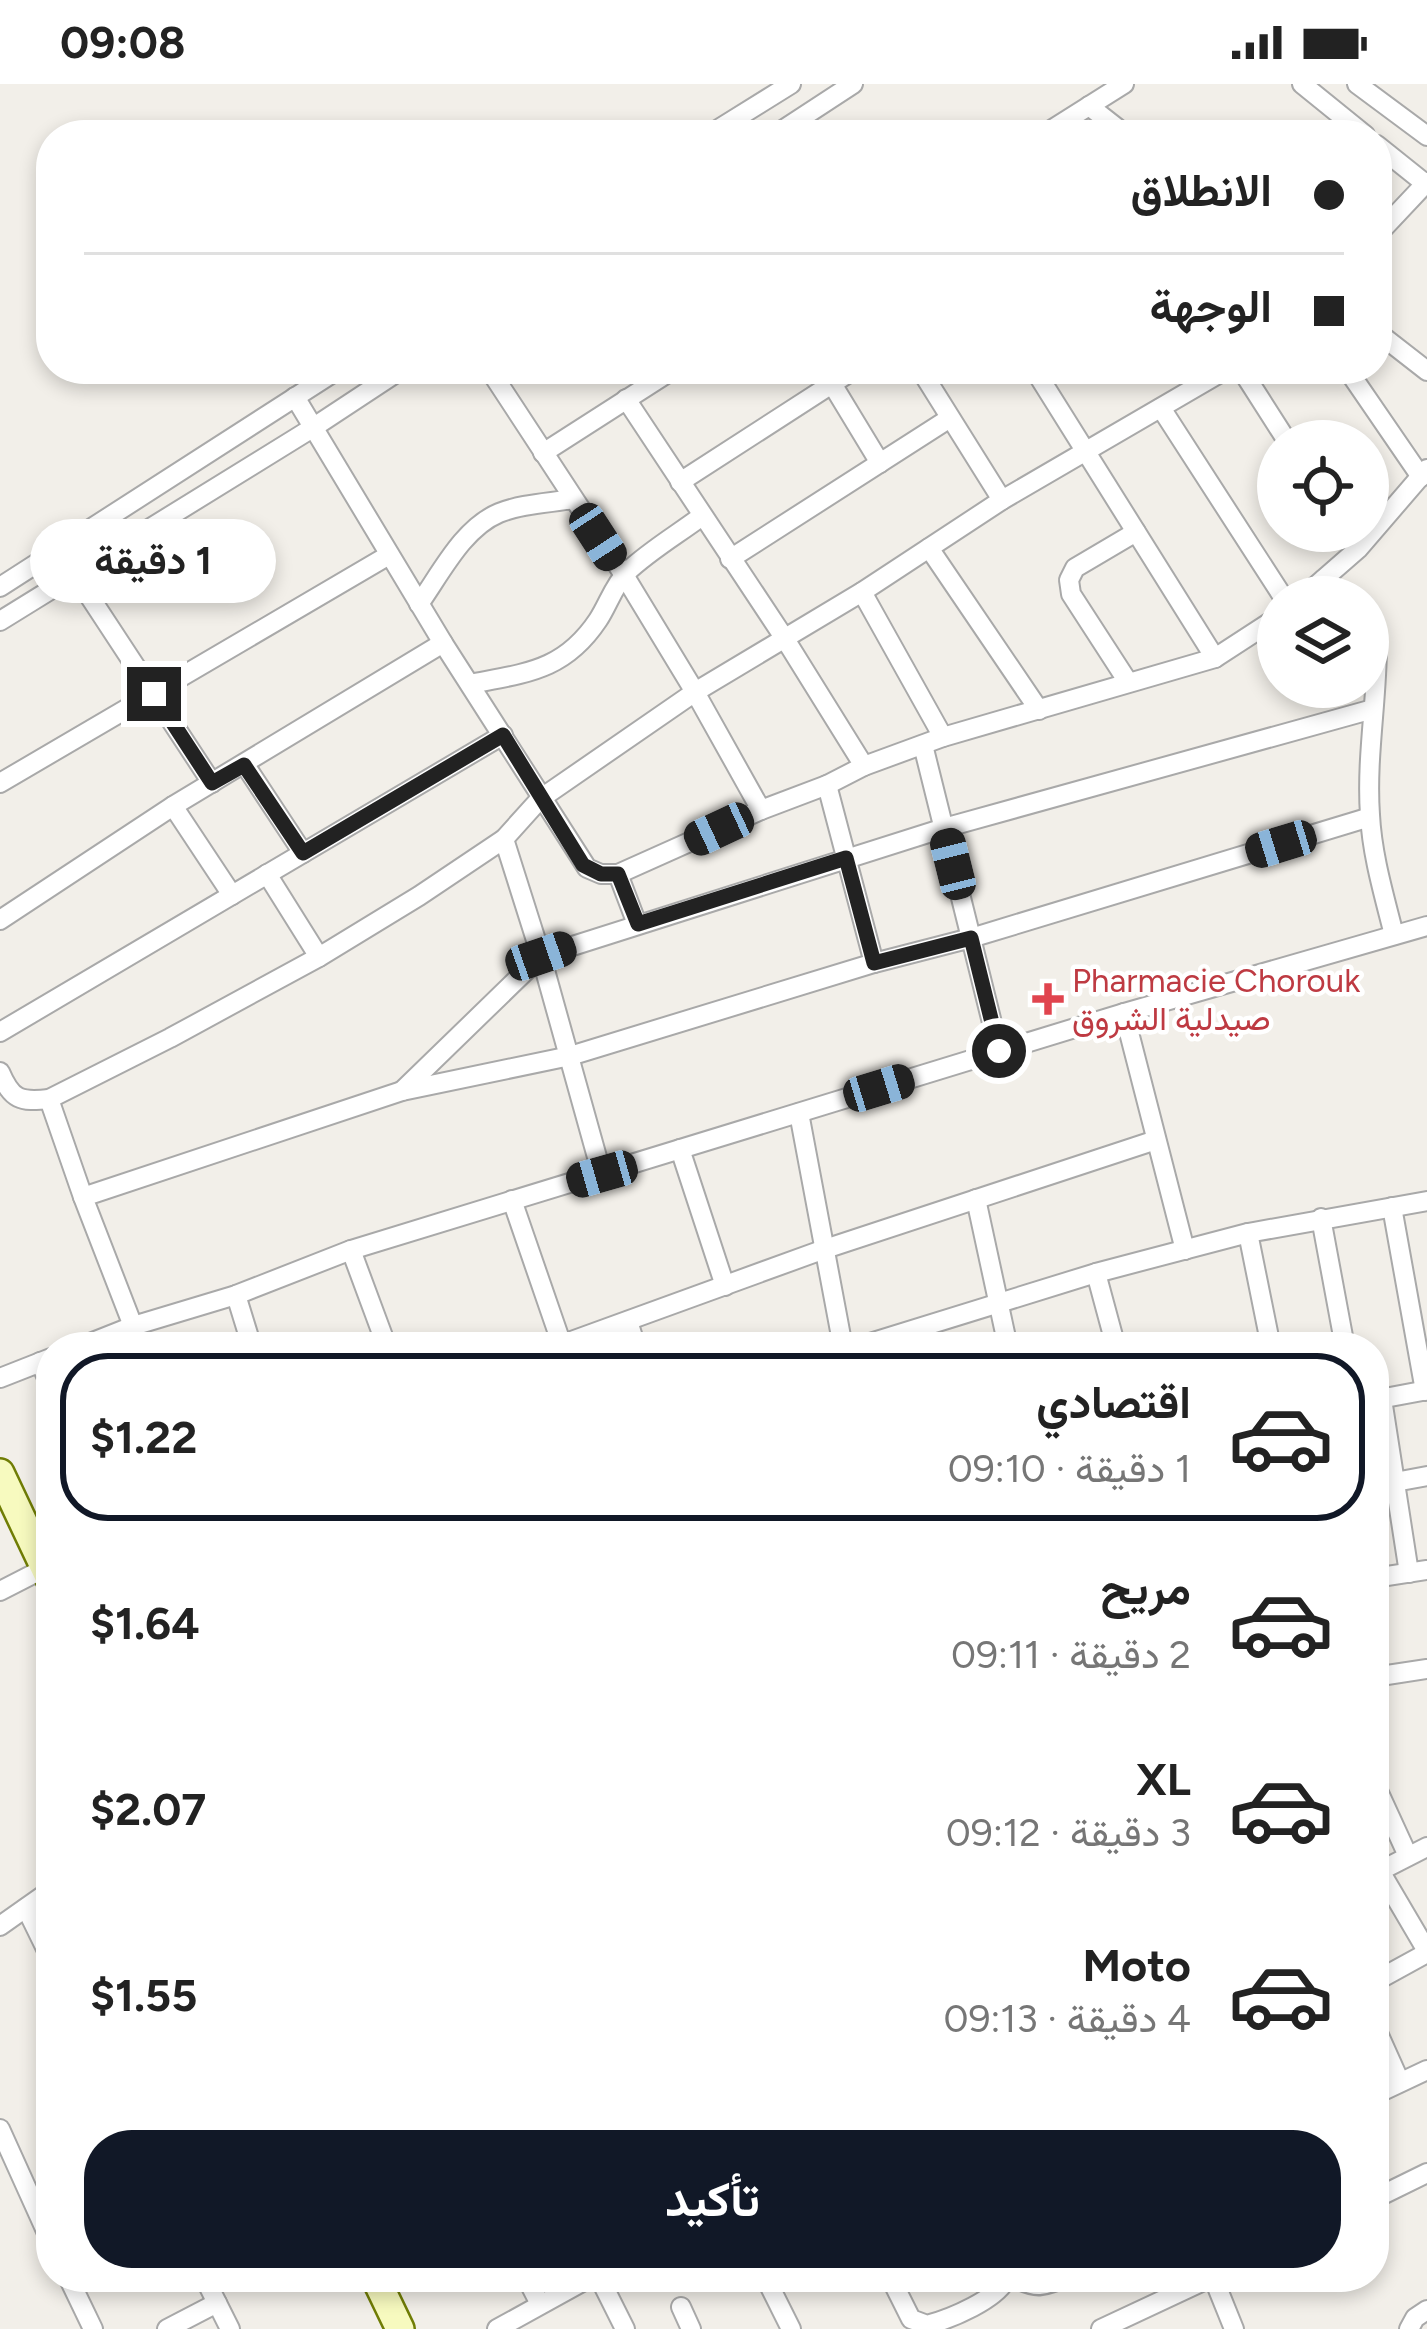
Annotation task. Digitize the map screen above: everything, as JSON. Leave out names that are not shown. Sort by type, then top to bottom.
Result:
[{"type":"main road","points":[[0,1473],[36,1550]]},
{"type":"main road","points":[[382,2292],[400,2329]]},
{"type":"street","points":[[812,120],[853,84]]},
{"type":"street","points":[[1067,120],[1124,84]]},
{"type":"street","points":[[1302,84],[1346,120]]},
{"type":"street","points":[[1357,84],[1427,136]]},
{"type":"street","points":[[733,120],[786,87],[801,120]]},
{"type":"street","points":[[1089,106],[1107,120]]},
{"type":"street","points":[[1392,157],[1426,184],[1392,219]]},
{"type":"street","points":[[1392,343],[1427,370]]},
{"type":"street","points":[[0,587],[316,384]]},
{"type":"street","points":[[0,621],[379,384]]},
{"type":"street","points":[[498,384],[624,575],[760,810]]},
{"type":"street","points":[[542,453],[650,384]]},
{"type":"street","points":[[680,482],[816,384]]},
{"type":"street","points":[[832,384],[880,463]]},
{"type":"street","points":[[929,384],[1002,500]]},
{"type":"street","points":[[1044,384],[1214,658]]},
{"type":"street","points":[[0,1072],[17,1098],[49,1099],[320,957],[504,839],[540,799],[695,692],[862,592],[1002,500],[1202,384]]},
{"type":"street","points":[[1250,384],[1274,420]]},
{"type":"street","points":[[1357,384],[1424,473],[1389,513]]},
{"type":"street","points":[[295,398],[540,799],[586,868],[601,874],[618,874],[864,766],[943,737],[1214,658],[1257,630]]},
{"type":"street","points":[[626,399],[864,766]]},
{"type":"street","points":[[1161,408],[1269,576]]},
{"type":"street","points":[[730,559],[950,418]]},
{"type":"street","points":[[419,604],[484,520],[507,510],[573,499]]},
{"type":"street","points":[[470,683],[557,663],[580,645],[624,575],[702,516]]},
{"type":"street","points":[[1128,682],[1071,594],[1069,580],[1075,568],[1136,532]]},
{"type":"street","points":[[929,548],[1039,710]]},
{"type":"street","points":[[59,550],[212,783]]},
{"type":"street","points":[[1327,576],[1354,552]]},
{"type":"street","points":[[0,783],[389,555]]},
{"type":"street","points":[[862,592],[943,737]]},
{"type":"street","points":[[0,920],[173,806],[442,643]]},
{"type":"street","points":[[402,1090],[541,956],[944,828],[1373,709],[1370,818],[1394,935]]},
{"type":"street","points":[[0,1032],[503,735]]},
{"type":"street","points":[[923,745],[999,1051]]},
{"type":"street","points":[[244,765],[303,853]]},
{"type":"street","points":[[827,785],[874,963]]},
{"type":"street","points":[[173,806],[232,895]]},
{"type":"street","points":[[83,1197],[402,1090],[570,1056],[1370,818]]},
{"type":"street","points":[[504,839],[602,1174]]},
{"type":"street","points":[[267,874],[320,957]]},
{"type":"street","points":[[618,874],[638,924]]},
{"type":"street","points":[[118,1332],[236,1295],[351,1250],[1124,1013],[1427,926]]},
{"type":"street","points":[[1124,1013],[1185,1250]]},
{"type":"street","points":[[49,1099],[133,1326]]},
{"type":"street","points":[[799,1113],[840,1332]]},
{"type":"street","points":[[597,1332],[822,1250],[1156,1140]]},
{"type":"street","points":[[680,1150],[725,1286]]},
{"type":"street","points":[[976,1199],[1005,1332]]},
{"type":"street","points":[[512,1201],[554,1332]]},
{"type":"street","points":[[904,1332],[1096,1273],[1247,1234],[1427,1201]]},
{"type":"street","points":[[1389,1398],[1426,1391],[1392,1207]]},
{"type":"street","points":[[1321,1219],[1343,1332]]},
{"type":"street","points":[[1247,1234],[1268,1332]]},
{"type":"street","points":[[351,1250],[381,1332]]},
{"type":"street","points":[[1096,1273],[1112,1332]]},
{"type":"street","points":[[236,1295],[247,1332]]},
{"type":"street","points":[[628,1321],[632,1332]]},
{"type":"street","points":[[0,1378],[36,1364]]},
{"type":"street","points":[[1389,1453],[1418,1571]]},
{"type":"street","points":[[1395,1482],[1427,1476]]},
{"type":"street","points":[[0,1591],[36,1579]]},
{"type":"street","points":[[1389,1675],[1427,1669]]},
{"type":"street","points":[[1389,1806],[1418,1852],[1389,1867]]},
{"type":"street","points":[[1389,1892],[1427,1952],[1389,1974]]},
{"type":"street","points":[[0,1926],[36,1901]]},
{"type":"street","points":[[26,1908],[36,1928]]},
{"type":"street","points":[[1389,2057],[1400,2082]]},
{"type":"street","points":[[1389,2088],[1427,2070]]},
{"type":"street","points":[[0,2129],[36,2209]]},
{"type":"street","points":[[1389,2192],[1427,2174]]},
{"type":"street","points":[[75,2292],[93,2329]]},
{"type":"street","points":[[212,2292],[230,2329]]},
{"type":"street","points":[[534,2292],[540,2304]]},
{"type":"street","points":[[497,2329],[564,2292]]},
{"type":"street","points":[[604,2292],[625,2329]]},
{"type":"street","points":[[772,2292],[791,2329]]},
{"type":"street","points":[[898,2292],[911,2319],[927,2325],[997,2292]]},
{"type":"street","points":[[1101,2329],[1173,2292]]},
{"type":"street","points":[[1218,2292],[1234,2329]]},
{"type":"street","points":[[167,2329],[217,2303]]},
{"type":"street","points":[[681,2307],[692,2329]]},
{"type":"street","points":[[1145,2309],[1156,2329]]},
{"type":"street","points":[[1409,2329],[1427,2310]]},
{"type":"place","name":"Pharmacie Chorouk صيدلية الشروق","points":[[1048,999]]},
{"type":"route","points":[[154,694],[212,783],[244,765],[303,853],[503,735],[583,865],[601,874],[618,874],[638,924],[846,858],[874,963],[971,938],[999,1051]]}]
